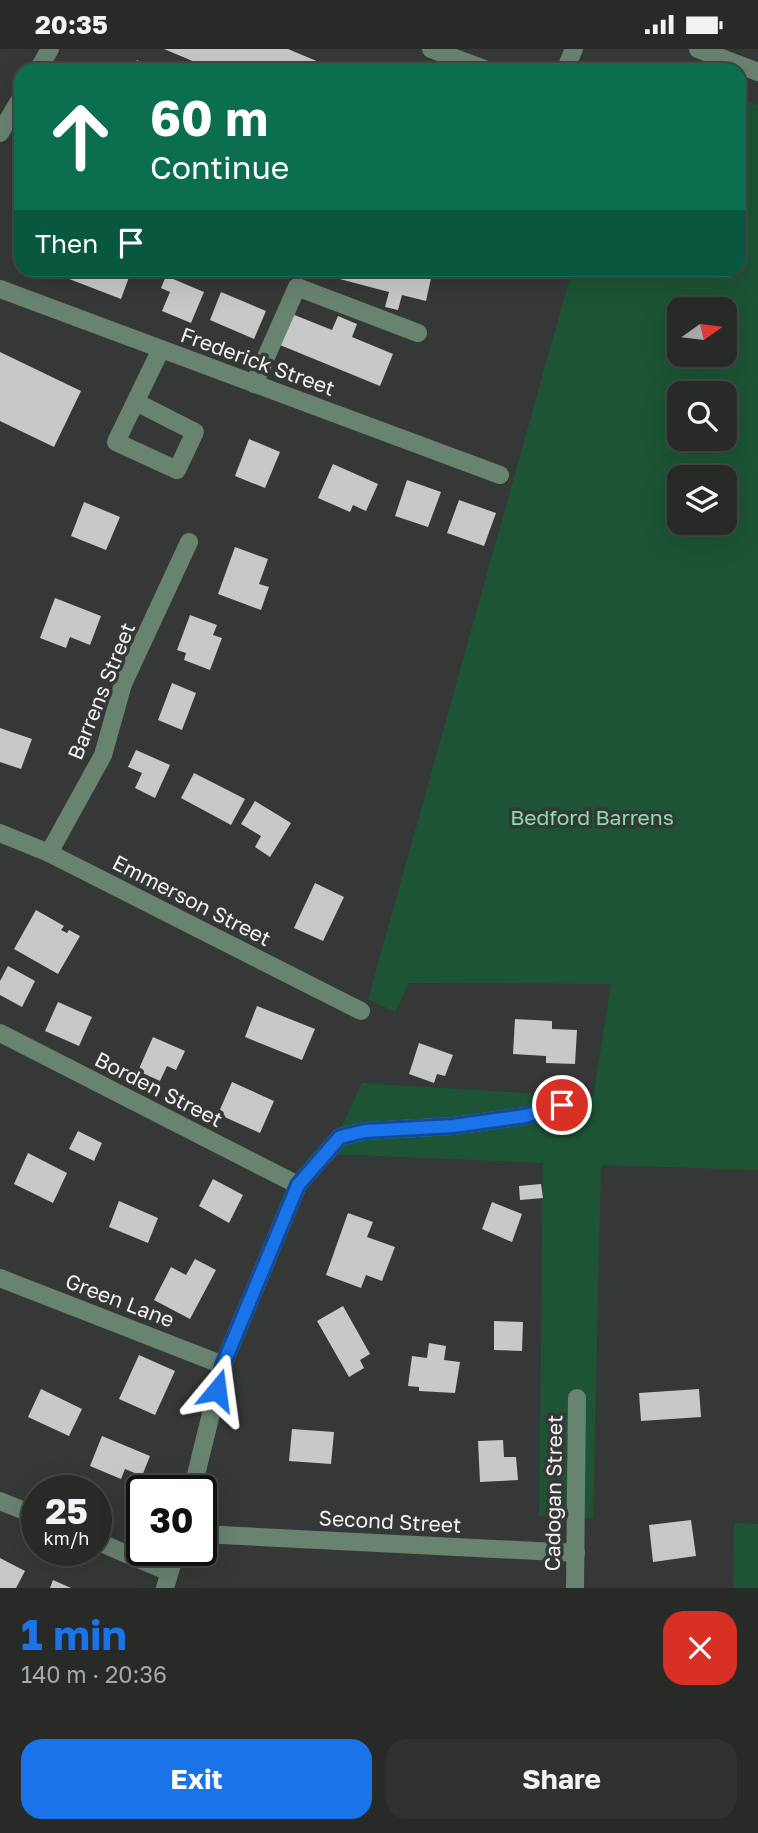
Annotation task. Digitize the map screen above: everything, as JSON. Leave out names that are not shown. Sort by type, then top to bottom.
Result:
[{"type":"street","points":[[432,49],[469,63]]},
{"type":"street","points":[[698,49],[735,63]]},
{"type":"street","points":[[0,133],[14,110]]},
{"type":"street","points":[[254,384],[297,287],[418,333]]},
{"type":"street","name":"Frederick Street","points":[[0,289],[500,475]]},
{"type":"street","points":[[136,402],[161,349]]},
{"type":"street","name":"Barrens Street","points":[[49,853],[103,755],[123,684],[189,542]]},
{"type":"street","name":"Emmerson Street","points":[[0,833],[49,853],[362,1011]]},
{"type":"street","name":"Borden Street","points":[[0,1033],[298,1185]]},
{"type":"street","points":[[196,1475],[223,1365],[298,1185],[340,1137],[365,1131],[453,1126],[525,1116],[562,1105]]},
{"type":"street","name":"Green Lane","points":[[0,1278],[223,1365]]},
{"type":"street","name":"Cadogan Street","points":[[575,1588],[577,1398]]},
{"type":"street","points":[[0,1501],[21,1510]]},
{"type":"street","name":"Second Street","points":[[217,1535],[576,1553]]},
{"type":"street","points":[[112,1550],[167,1580]]},
{"type":"green space","name":"Bedford Barrens","points":[[746,101],[758,105],[758,1170],[601,1165],[593,1518],[539,1516],[543,1163],[329,1154],[362,1083],[593,1097],[611,984],[409,983],[395,1012],[368,999],[570,277],[746,277]]},
{"type":"green space","points":[[734,1523],[758,1524],[758,1588],[733,1588]]},
{"type":"building","points":[[164,49],[288,49],[321,63],[197,63]]},
{"type":"building","points":[[64,277],[129,277],[121,299]]},
{"type":"building","points":[[166,277],[168,277],[204,292],[191,323],[162,311],[170,292],[161,288]]},
{"type":"building","points":[[332,277],[431,277],[426,301],[402,295],[398,310],[385,307],[389,292]]},
{"type":"building","points":[[221,292],[266,311],[254,339],[210,320]]},
{"type":"building","points":[[292,314],[332,330],[338,316],[357,324],[352,337],[393,354],[380,386],[280,345]]},
{"type":"building","points":[[0,352],[81,391],[54,447],[0,421]]},
{"type":"building","points":[[249,439],[280,452],[265,488],[235,476]]},
{"type":"building","points":[[333,464],[378,484],[366,511],[353,505],[350,512],[318,498]]},
{"type":"building","points":[[407,480],[441,492],[428,527],[395,516]]},
{"type":"building","points":[[459,500],[496,513],[484,546],[447,533]]},
{"type":"building","points":[[84,502],[120,517],[106,550],[71,536]]},
{"type":"building","points":[[235,547],[268,559],[259,584],[269,587],[261,610],[218,594]]},
{"type":"building","points":[[55,598],[101,616],[90,645],[70,637],[66,648],[40,638]]},
{"type":"building","points":[[190,615],[217,625],[213,635],[222,638],[210,670],[184,660],[186,653],[177,650]]},
{"type":"building","points":[[172,683],[196,693],[182,730],[158,720]]},
{"type":"building","points":[[0,728],[32,739],[21,769],[0,762]]},
{"type":"building","points":[[136,750],[170,765],[155,798],[135,788],[142,773],[128,767]]},
{"type":"building","points":[[194,773],[245,799],[231,825],[181,798]]},
{"type":"building","points":[[255,801],[291,823],[270,857],[255,847],[261,836],[241,824]]},
{"type":"building","points":[[315,883],[344,897],[323,941],[294,928]]},
{"type":"building","points":[[36,910],[64,926],[61,930],[67,933],[69,930],[80,936],[58,974],[14,949]]},
{"type":"building","points":[[8,966],[35,981],[22,1007],[0,995],[0,981]]},
{"type":"building","points":[[58,1002],[92,1017],[79,1046],[45,1031]]},
{"type":"building","points":[[257,1006],[315,1029],[302,1060],[245,1037]]},
{"type":"building","points":[[515,1019],[552,1021],[552,1029],[577,1030],[575,1064],[546,1063],[546,1056],[513,1054]]},
{"type":"building","points":[[153,1037],[185,1051],[176,1070],[167,1066],[160,1081],[138,1071]]},
{"type":"building","points":[[419,1043],[453,1055],[445,1076],[437,1074],[434,1083],[409,1074]]},
{"type":"building","points":[[232,1082],[274,1101],[260,1133],[218,1114]]},
{"type":"building","points":[[78,1131],[102,1143],[94,1161],[69,1149]]},
{"type":"building","points":[[28,1153],[67,1173],[53,1203],[14,1184]]},
{"type":"building","points":[[213,1179],[243,1195],[229,1223],[199,1206]]},
{"type":"building","points":[[541,1184],[543,1198],[520,1200],[519,1186]]},
{"type":"building","points":[[119,1201],[158,1218],[148,1243],[109,1227]]},
{"type":"building","points":[[492,1202],[522,1214],[512,1242],[482,1229]]},
{"type":"building","points":[[348,1213],[373,1222],[367,1237],[395,1247],[382,1281],[366,1275],[361,1288],[326,1275]]},
{"type":"building","points":[[195,1259],[216,1270],[190,1319],[154,1300],[171,1267],[186,1275]]},
{"type":"building","points":[[343,1306],[370,1354],[360,1360],[364,1368],[349,1377],[317,1321]]},
{"type":"building","points":[[494,1321],[523,1322],[522,1351],[494,1350]]},
{"type":"building","points":[[429,1343],[446,1346],[444,1360],[460,1362],[455,1393],[419,1391],[419,1387],[408,1386],[412,1356],[427,1358]]},
{"type":"building","points":[[139,1355],[175,1371],[155,1415],[119,1399]]},
{"type":"building","points":[[41,1389],[82,1409],[69,1436],[28,1417]]},
{"type":"building","points":[[699,1389],[701,1417],[641,1421],[639,1393]]},
{"type":"building","points":[[292,1429],[334,1432],[331,1464],[289,1461]]},
{"type":"building","points":[[102,1436],[150,1456],[142,1475],[125,1469],[121,1479],[90,1466]]},
{"type":"building","points":[[503,1440],[504,1457],[516,1457],[518,1480],[480,1482],[478,1441]]},
{"type":"building","points":[[691,1520],[696,1556],[653,1562],[649,1525]]},
{"type":"building","points":[[0,1558],[25,1571],[16,1588],[0,1588]]},
{"type":"building","points":[[53,1580],[71,1588],[50,1588]]},
{"type":"route","points":[[217,1390],[223,1365],[298,1185],[340,1137],[365,1131],[453,1126],[525,1116],[562,1105]]}]
